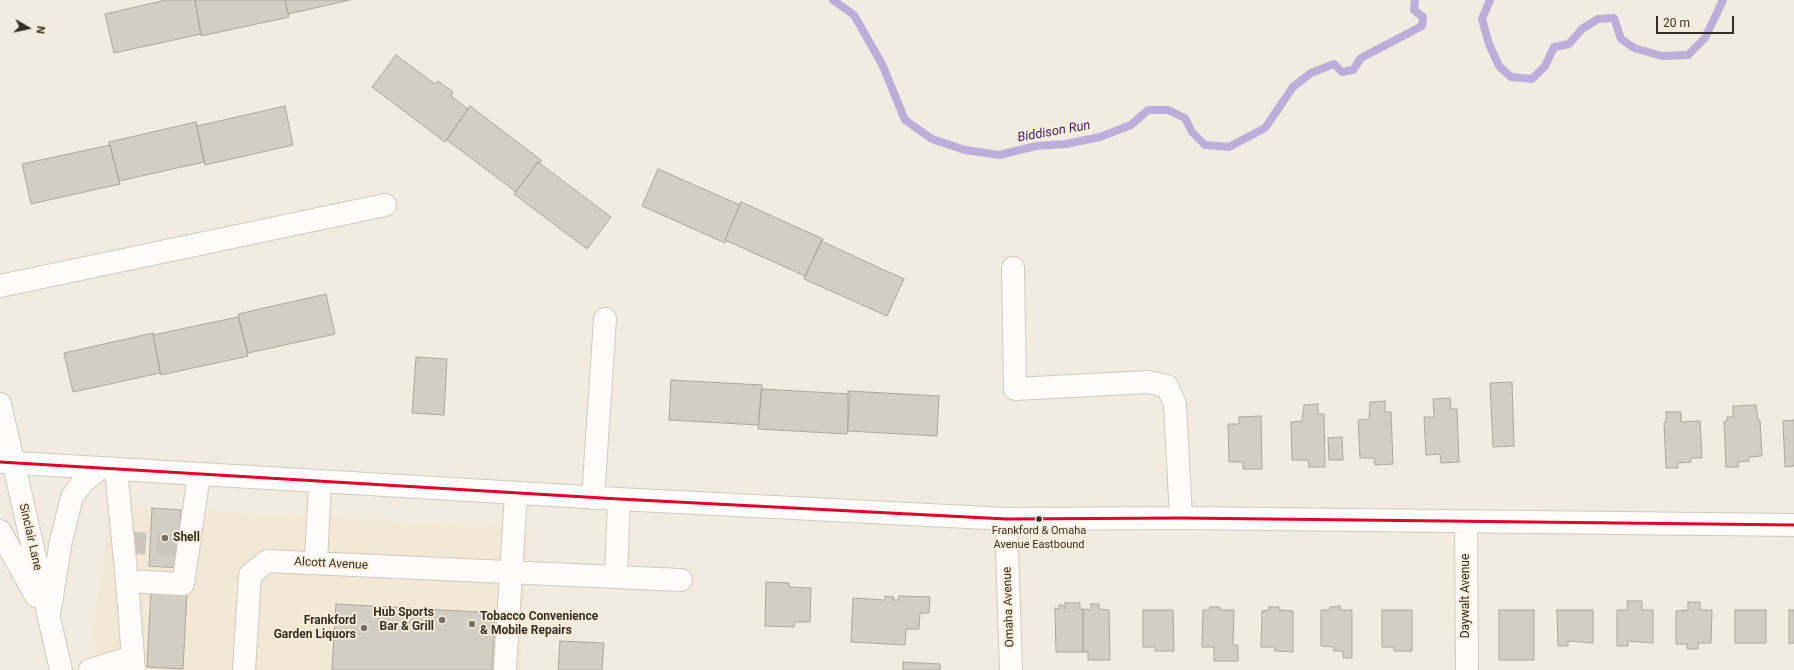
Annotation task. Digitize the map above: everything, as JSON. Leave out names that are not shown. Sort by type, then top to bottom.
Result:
[{"type":"street","points":[[0,286],[385,205]]},
{"type":"street","points":[[1013,268],[1015,389],[1148,382],[1167,386],[1175,404],[1181,518]]},
{"type":"street","points":[[593,498],[605,319]]},
{"type":"street","name":"Sinclair Lane","points":[[0,404],[7,463],[61,670]]},
{"type":"street","points":[[7,463],[619,500],[1006,519],[1181,518],[1794,526]]},
{"type":"street","points":[[90,670],[133,663],[127,581],[108,470]]},
{"type":"street","points":[[48,618],[61,541],[72,497],[83,482],[108,470]]},
{"type":"street","points":[[127,581],[184,584],[199,475]]},
{"type":"street","points":[[316,563],[320,482]]},
{"type":"street","points":[[505,670],[516,493]]},
{"type":"street","points":[[616,577],[619,500]]},
{"type":"street","name":"Omaha Avenue","points":[[1006,519],[1012,670]]},
{"type":"street","name":"Daywalt Avenue","points":[[1466,522],[1467,670]]},
{"type":"street","points":[[0,531],[48,618]]},
{"type":"street","name":"Alcott Avenue","points":[[244,670],[250,575],[267,561],[681,580]]},
{"type":"shaded area","points":[[113,506],[490,526],[529,530],[521,670],[100,670],[90,635]]},
{"type":"building","points":[[166,0],[195,0],[201,34],[114,53],[105,14]]},
{"type":"building","points":[[195,0],[285,0],[289,17],[201,36]]},
{"type":"building","points":[[285,0],[350,0],[288,14]]},
{"type":"building","points":[[396,55],[435,84],[438,81],[453,92],[451,96],[468,109],[445,142],[372,87]]},
{"type":"building","points":[[285,106],[293,145],[205,165],[197,126]]},
{"type":"building","points":[[470,106],[541,160],[516,192],[447,140]]},
{"type":"building","points":[[196,122],[204,162],[119,181],[109,142]]},
{"type":"building","points":[[110,145],[120,184],[31,204],[22,164]]},
{"type":"building","points":[[538,162],[611,217],[587,249],[514,194]]},
{"type":"building","points":[[658,169],[740,205],[725,243],[642,206]]},
{"type":"building","points":[[741,202],[823,239],[805,276],[725,240]]},
{"type":"building","points":[[821,241],[904,279],[887,316],[804,279]]},
{"type":"building","points":[[326,294],[335,334],[248,353],[238,314]]},
{"type":"building","points":[[238,317],[248,356],[161,375],[153,335]]},
{"type":"building","points":[[153,333],[160,373],[73,392],[64,353]]},
{"type":"building","points":[[416,357],[447,359],[444,415],[412,413]]},
{"type":"building","points":[[671,380],[762,385],[758,425],[669,420]]},
{"type":"building","points":[[1512,382],[1514,446],[1493,447],[1490,383]]},
{"type":"building","points":[[762,389],[850,394],[847,434],[758,429]]},
{"type":"building","points":[[848,391],[939,396],[937,436],[848,431]]},
{"type":"building","points":[[1450,398],[1451,409],[1457,409],[1459,462],[1441,463],[1440,454],[1426,455],[1424,417],[1434,417],[1433,399]]},
{"type":"building","points":[[1385,401],[1385,412],[1391,412],[1393,464],[1375,465],[1374,458],[1360,458],[1358,420],[1369,419],[1370,402]]},
{"type":"building","points":[[1318,404],[1318,414],[1324,414],[1325,467],[1309,467],[1308,460],[1292,460],[1291,422],[1302,421],[1304,405]]},
{"type":"building","points":[[1756,405],[1758,420],[1760,420],[1762,456],[1749,457],[1749,461],[1738,462],[1738,467],[1726,467],[1724,421],[1727,421],[1727,417],[1733,417],[1733,406]]},
{"type":"building","points":[[1666,412],[1681,412],[1681,422],[1700,421],[1702,458],[1691,458],[1691,462],[1678,463],[1678,468],[1666,468],[1664,422],[1666,422]]},
{"type":"building","points":[[1261,416],[1262,469],[1243,469],[1243,462],[1229,462],[1228,424],[1239,424],[1239,417]]},
{"type":"building","points":[[1794,420],[1794,466],[1785,467],[1783,421]]},
{"type":"building","points":[[1342,437],[1343,460],[1329,460],[1328,438]]},
{"type":"building","name":"Shell","points":[[152,508],[181,510],[178,568],[149,566]]},
{"type":"building","points":[[766,582],[789,583],[789,587],[811,588],[810,622],[795,622],[794,627],[765,626]]},
{"type":"building","points":[[151,589],[187,591],[183,669],[147,667]]},
{"type":"building","points":[[885,596],[894,597],[893,600],[898,600],[899,596],[930,597],[929,613],[920,613],[919,629],[906,629],[905,645],[851,642],[853,598],[885,600]]},
{"type":"building","points":[[1627,601],[1642,601],[1642,610],[1653,610],[1653,643],[1628,641],[1628,646],[1617,646],[1617,610],[1628,610]]},
{"type":"building","points":[[1688,602],[1700,602],[1700,610],[1712,610],[1711,643],[1698,643],[1698,649],[1687,649],[1687,644],[1676,644],[1676,611],[1688,610]]},
{"type":"building","points":[[1065,603],[1080,603],[1080,609],[1083,609],[1083,652],[1056,652],[1055,608],[1059,609],[1059,605],[1063,605],[1065,609]]},
{"type":"building","points":[[336,604],[495,613],[492,670],[332,670]]},
{"type":"building","points":[[1091,604],[1099,604],[1099,609],[1109,610],[1110,660],[1088,660],[1088,652],[1083,652],[1083,609],[1091,610]]},
{"type":"building","points":[[1340,606],[1340,610],[1352,610],[1352,658],[1343,658],[1343,651],[1334,651],[1334,647],[1321,646],[1321,610],[1330,610],[1330,607]]},
{"type":"building","points":[[1210,607],[1220,607],[1220,610],[1234,610],[1233,645],[1238,645],[1238,661],[1214,661],[1214,647],[1202,647],[1203,610],[1210,610]]},
{"type":"building","points":[[1269,607],[1279,607],[1279,610],[1293,611],[1293,652],[1275,651],[1274,647],[1261,647],[1262,611],[1269,610]]},
{"type":"building","points":[[1143,610],[1173,610],[1174,651],[1155,651],[1155,647],[1143,647]]},
{"type":"building","points":[[1382,610],[1412,610],[1412,651],[1394,651],[1394,647],[1382,647]]},
{"type":"building","points":[[1499,610],[1534,610],[1534,660],[1499,660]]},
{"type":"building","points":[[1557,610],[1593,610],[1593,643],[1568,641],[1568,646],[1558,646]]},
{"type":"building","points":[[1735,610],[1766,610],[1766,643],[1735,643]]},
{"type":"building","points":[[1789,610],[1794,610],[1794,643],[1789,644]]},
{"type":"building","points":[[560,641],[604,643],[602,670],[558,670]]},
{"type":"building","points":[[903,662],[940,664],[940,670],[903,670]]},
{"type":"waterway","name":"Biddison Run","points":[[833,0],[854,15],[882,64],[905,120],[932,139],[965,150],[999,155],[1036,146],[1066,144],[1100,137],[1131,125],[1148,110],[1168,110],[1185,118],[1192,132],[1205,145],[1229,147],[1265,128],[1293,87],[1311,73],[1334,64],[1342,72],[1353,70],[1361,58],[1422,26],[1423,17],[1414,10],[1415,0]]},
{"type":"waterway","name":"Biddison Run","points":[[1490,0],[1482,19],[1489,44],[1499,66],[1511,77],[1532,79],[1545,66],[1554,47],[1569,44],[1582,29],[1598,19],[1614,18],[1621,39],[1634,48],[1662,56],[1688,55],[1705,38],[1723,0]]},
{"type":"tunnel","points":[[124,542],[189,547]]},
{"type":"transit line","points":[[0,462],[619,499],[1006,519],[1181,518],[1794,525]]},
{"type":"place","name":"Frankford & Omaha Avenue Eastbound","points":[[1039,519]]},
{"type":"place","name":"Shell","points":[[165,538]]},
{"type":"place","name":"Hub Sports Bar & Grill","points":[[442,620]]},
{"type":"place","name":"Tobacco Convenience & Mobile Repairs","points":[[472,624]]},
{"type":"place","name":"Frankford Garden Liquors","points":[[364,628]]}]
